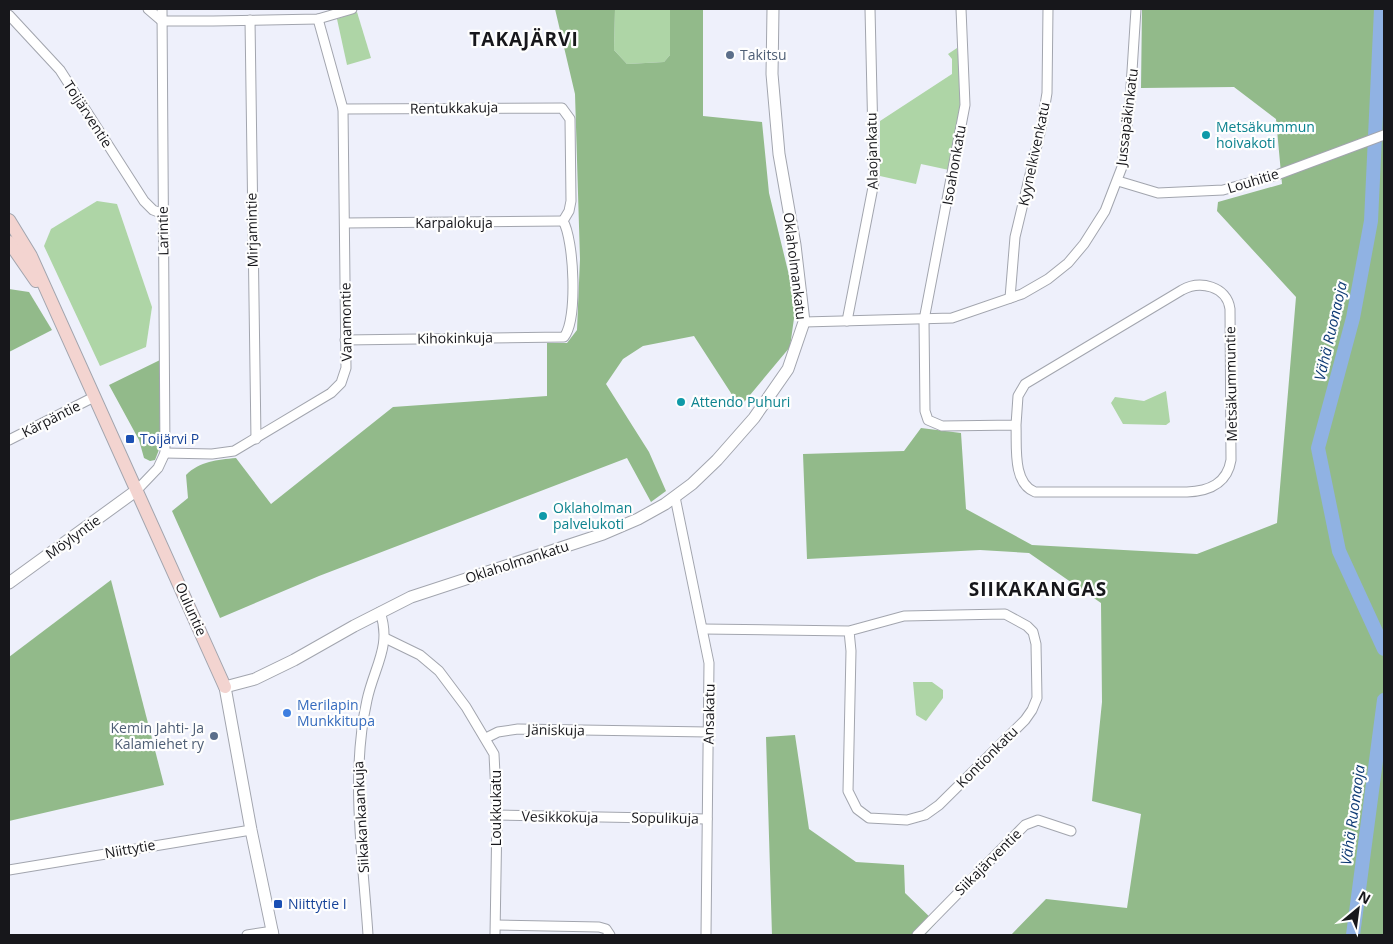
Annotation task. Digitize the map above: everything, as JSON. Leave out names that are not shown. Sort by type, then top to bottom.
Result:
[{"type":"main road","name":"Ouluntie","points":[[9,220],[31,256],[225,686]]},
{"type":"main road","name":"Ouluntie","points":[[9,242],[51,302]]},
{"type":"street","points":[[148,9],[162,21],[318,19],[352,9]]},
{"type":"street","name":"Larintie","points":[[162,9],[162,214],[166,453]]},
{"type":"street","name":"Oklaholmankatu","points":[[225,686],[255,679],[410,598],[475,574],[603,534],[642,516],[675,497],[718,460],[774,393],[794,354],[804,322],[795,245],[778,154],[772,74],[773,9]]},
{"type":"street","name":"Alaojankatu","points":[[847,322],[874,182],[870,9]]},
{"type":"street","name":"Isoahonkatu","points":[[924,320],[965,105],[961,9]]},
{"type":"street","name":"Kyynelkivenkatu","points":[[1010,298],[1015,237],[1041,129],[1047,93],[1048,9]]},
{"type":"street","name":"Jussapäkinkatu","points":[[804,322],[952,318],[1010,298],[1036,286],[1068,263],[1084,244],[1105,211],[1118,181],[1126,144],[1136,9]]},
{"type":"street","name":"Toijärventie","points":[[9,15],[54,62],[144,201],[153,210],[162,214]]},
{"type":"street","name":"Vanamontie","points":[[166,453],[221,454],[234,451],[331,393],[338,386],[346,368],[343,110],[318,19]]},
{"type":"street","name":"Mirjamintie","points":[[250,20],[256,439]]},
{"type":"street","name":"Rentukkakuja","points":[[343,110],[556,107],[564,110],[570,121],[571,201],[569,211],[563,221]]},
{"type":"street","name":"Louhitie","points":[[1118,181],[1158,193],[1223,190],[1274,176],[1384,135]]},
{"type":"street","name":"Karpalokuja","points":[[345,223],[563,221]]},
{"type":"street","name":"Kihokinkuja","points":[[345,340],[564,337],[570,324],[573,260],[567,229],[563,221]]},
{"type":"street","name":"Metsäkummuntie","points":[[1195,284],[1205,285],[1220,291],[1228,299],[1232,364],[1231,460],[1225,476],[1214,487],[1200,492],[1035,492],[1025,486],[1020,474],[1016,424],[1019,392],[1024,384],[1187,287],[1195,284]]},
{"type":"street","points":[[924,320],[925,412],[928,420],[942,426],[1016,424]]},
{"type":"street","name":"Kärpäntie","points":[[9,440],[94,397]]},
{"type":"street","points":[[137,490],[158,468],[166,453]]},
{"type":"street","name":"Möylyntie","points":[[9,583],[137,490]]},
{"type":"street","name":"Ansakatu","points":[[675,497],[704,628],[709,662],[706,935]]},
{"type":"street","name":"Siikakankaankuja","points":[[368,935],[358,759],[366,702],[385,638],[380,612]]},
{"type":"street","name":"Kontionkatu","points":[[704,628],[849,631],[913,615],[998,613],[1010,616],[1027,626],[1035,638],[1037,650],[1036,703],[1025,720],[930,812],[907,820],[869,818],[857,809],[848,791],[851,651],[849,631]]},
{"type":"street","name":"Loukkukatu","points":[[385,638],[420,655],[439,671],[486,738],[496,762],[496,935]]},
{"type":"street","name":"Ouluntie","points":[[225,686],[251,830],[273,933]]},
{"type":"street","name":"Jäniskuja","points":[[486,738],[498,732],[518,729],[708,732]]},
{"type":"street","name":"Vesikkokuja","points":[[497,816],[623,818]]},
{"type":"street","name":"Sopulikuja","points":[[623,818],[707,819]]},
{"type":"street","name":"Siikajärventie","points":[[916,935],[1025,825],[1038,820],[1071,830]]},
{"type":"street","name":"Niittytie","points":[[9,870],[251,830]]},
{"type":"street","points":[[496,925],[599,927],[606,929],[610,935]]},
{"type":"street","points":[[247,935],[273,933]]},
{"type":"green space","points":[[555,9],[615,9],[614,50],[627,64],[664,62],[670,55],[670,9],[703,9],[703,116],[762,122],[769,193],[796,304],[790,347],[740,407],[694,336],[643,346],[623,359],[606,384],[649,452],[666,491],[651,502],[627,458],[319,576],[220,618],[172,511],[188,498],[186,475],[191,470],[209,462],[236,458],[271,504],[393,407],[547,396],[547,343],[567,343],[577,330],[580,259],[575,94]]},
{"type":"green space","points":[[615,9],[670,9],[670,55],[664,62],[627,64],[614,50]]},
{"type":"green space","points":[[1142,9],[1384,9],[1384,935],[1011,935],[1046,899],[1127,908],[1141,814],[1092,801],[1102,702],[1101,603],[1029,553],[980,550],[807,559],[803,454],[904,451],[921,428],[961,433],[966,509],[1032,545],[1197,554],[1277,523],[1296,297],[1217,211],[1218,202],[1282,184],[1276,119],[1234,87],[1141,88]]},
{"type":"green space","points":[[357,12],[371,58],[347,65],[337,19]]},
{"type":"green space","points":[[957,48],[962,81],[961,112],[949,170],[921,164],[916,184],[880,176],[880,121],[952,74],[952,59],[948,54]]},
{"type":"green space","points":[[97,201],[117,204],[152,307],[146,347],[100,366],[44,246],[51,229]]},
{"type":"green space","points":[[9,289],[29,292],[52,330],[9,352]]},
{"type":"green space","points":[[160,360],[160,447],[155,460],[150,461],[144,458],[139,440],[109,385]]},
{"type":"green space","points":[[1166,391],[1170,422],[1166,425],[1123,424],[1111,403],[1115,397],[1144,401]]},
{"type":"green space","points":[[111,580],[164,785],[9,821],[9,657]]},
{"type":"green space","points":[[913,682],[932,682],[943,690],[943,698],[926,721],[916,715]]},
{"type":"green space","points":[[795,735],[809,829],[856,862],[904,865],[905,893],[936,923],[925,935],[772,935],[766,737]]},
{"type":"waterway","name":"Vähä Ruonaoja","points":[[1381,9],[1371,221],[1353,318],[1318,448],[1339,551],[1384,649]]},
{"type":"waterway","name":"Vähä Ruonaoja","points":[[1353,935],[1384,700]]},
{"type":"place","name":"Takitsu","points":[[730,55]]},
{"type":"place","name":"Metsäkummun hoivakoti","points":[[1206,135]]},
{"type":"place","name":"Attendo Puhuri","points":[[681,402]]},
{"type":"place","name":"Toijärvi P","points":[[130,439]]},
{"type":"place","name":"Oklaholman palvelukoti","points":[[543,516]]},
{"type":"place","name":"Merilapin Munkkitupa","points":[[287,713]]},
{"type":"place","name":"Kemin Jahti- Ja Kalamiehet ry","points":[[214,736]]},
{"type":"place","name":"Niittytie I","points":[[278,904]]},
{"type":"district","name":"TAKAJÄRVI","points":[[524,39]]},
{"type":"district","name":"SIIKAKANGAS","points":[[1038,589]]}]
